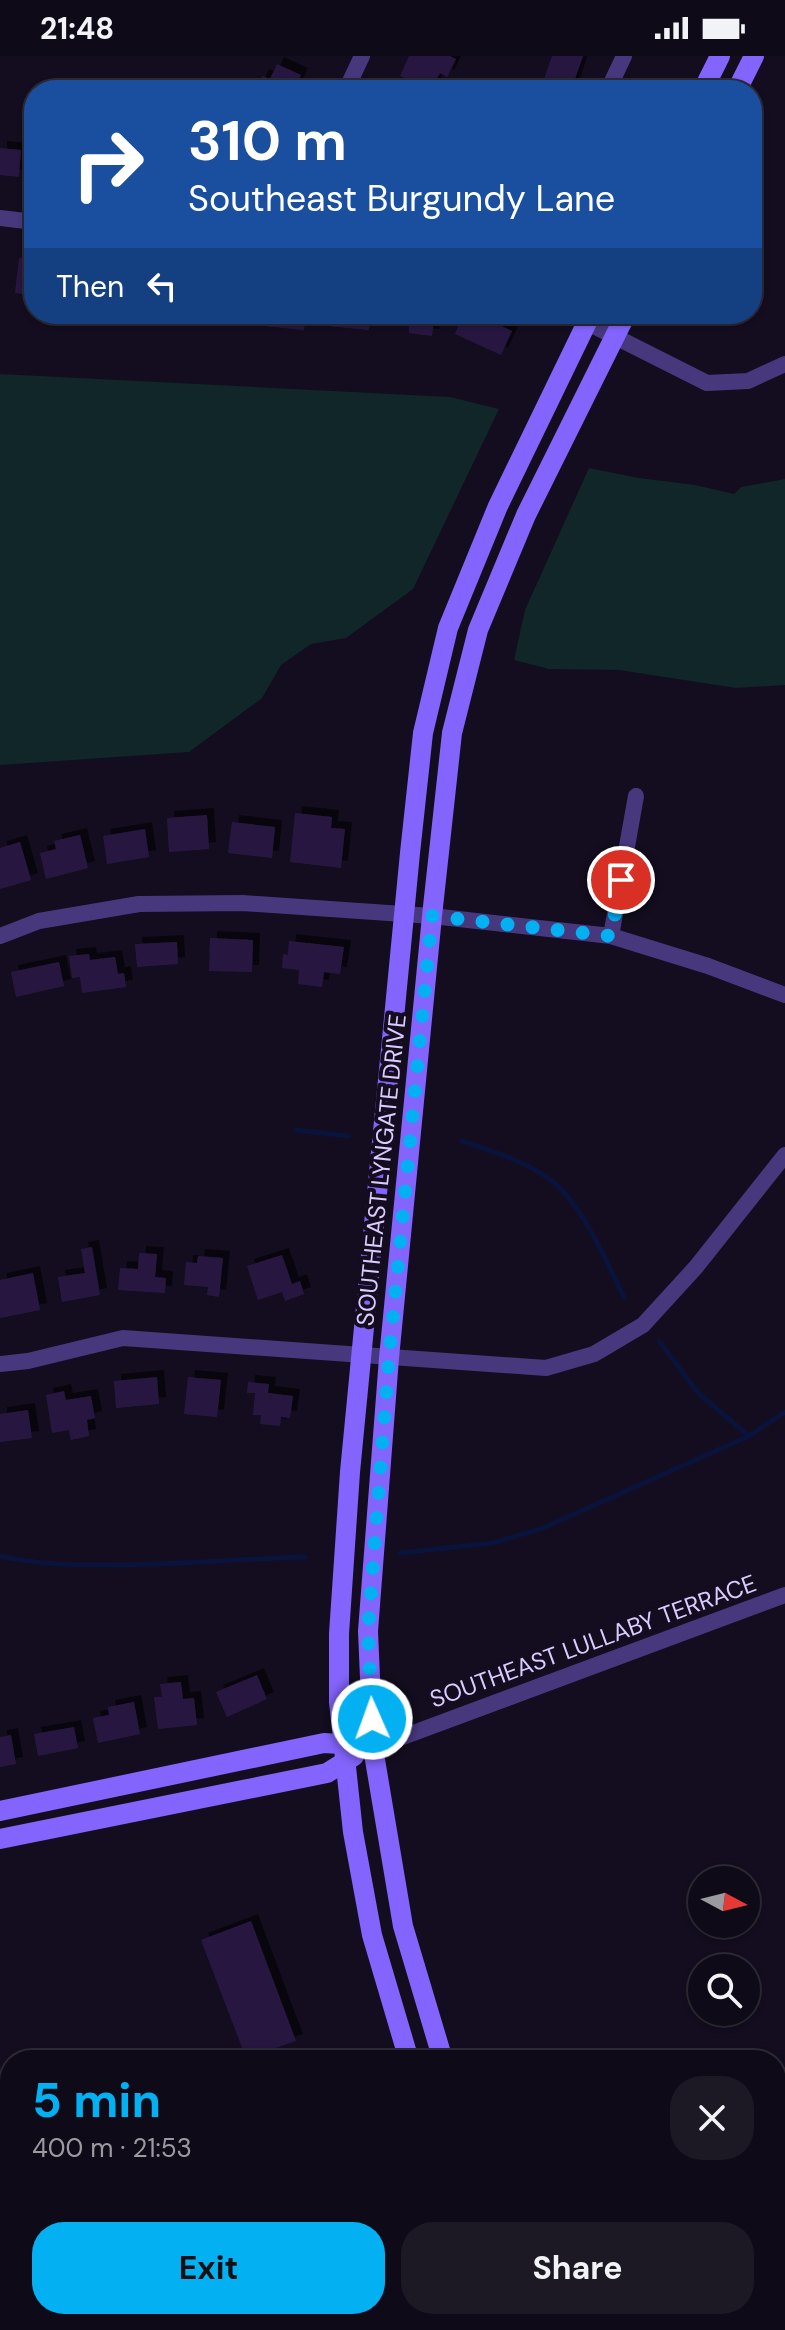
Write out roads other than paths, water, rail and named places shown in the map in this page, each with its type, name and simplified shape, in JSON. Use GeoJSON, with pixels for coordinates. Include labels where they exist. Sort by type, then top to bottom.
{"type":"FeatureCollection","features":[{"type":"Feature","properties":{"kind":"street"},"geometry":{"type":"LineString","coordinates":[[351,80],[362,56]]}},
{"type":"Feature","properties":{"kind":"street"},"geometry":{"type":"LineString","coordinates":[[613,80],[624,56]]}},
{"type":"Feature","properties":{"kind":"street"},"geometry":{"type":"LineString","coordinates":[[708,80],[720,56]]}},
{"type":"Feature","properties":{"kind":"street"},"geometry":{"type":"LineString","coordinates":[[742,80],[754,56]]}},
{"type":"Feature","properties":{"kind":"street"},"geometry":{"type":"LineString","coordinates":[[0,218],[24,221]]}},
{"type":"Feature","properties":{"kind":"street","name":"SOUTHEAST LYNGATE DRIVE"},"geometry":{"type":"LineString","coordinates":[[406,2050],[372,1935],[353,1832],[339,1702],[339,1634],[350,1472],[404,914],[423,733],[448,628],[498,506],[580,324]]}},
{"type":"Feature","properties":{"kind":"street"},"geometry":{"type":"LineString","coordinates":[[594,324],[707,383],[748,381],[785,364]]}},
{"type":"Feature","properties":{"kind":"street","name":"SOUTHEAST LYNGATE DRIVE"},"geometry":{"type":"LineString","coordinates":[[440,2050],[403,1926],[373,1748],[368,1631],[389,1358],[432,916],[452,733],[478,630],[526,515],[621,324]]}},
{"type":"Feature","properties":{"kind":"street"},"geometry":{"type":"LineString","coordinates":[[611,936],[636,796]]}},
{"type":"Feature","properties":{"kind":"street"},"geometry":{"type":"LineString","coordinates":[[0,936],[39,921],[139,904],[243,903],[432,916],[611,936],[708,966],[785,995]]}},
{"type":"Feature","properties":{"kind":"street"},"geometry":{"type":"LineString","coordinates":[[0,1364],[28,1361],[123,1338],[546,1368],[594,1354],[643,1325],[696,1267],[785,1155]]}},
{"type":"Feature","properties":{"kind":"street","name":"SOUTHEAST LULLABY TERRACE"},"geometry":{"type":"LineString","coordinates":[[373,1748],[785,1595]]}},
{"type":"Feature","properties":{"kind":"street"},"geometry":{"type":"LineString","coordinates":[[0,1811],[324,1743],[344,1752],[373,1748]]}},
{"type":"Feature","properties":{"kind":"street"},"geometry":{"type":"LineString","coordinates":[[0,1839],[327,1773],[344,1752]]}},
{"type":"Feature","properties":{"kind":"street"},"geometry":{"type":"LineString","coordinates":[[105,1789],[110,1817]]}},
{"type":"Feature","properties":{"kind":"waterway"},"geometry":{"type":"LineString","coordinates":[[296,1130],[349,1136]]}},
{"type":"Feature","properties":{"kind":"waterway"},"geometry":{"type":"LineString","coordinates":[[462,1141],[529,1167],[553,1181],[589,1228],[624,1297]]}},
{"type":"Feature","properties":{"kind":"waterway"},"geometry":{"type":"LineString","coordinates":[[659,1341],[699,1394],[749,1436]]}},
{"type":"Feature","properties":{"kind":"waterway"},"geometry":{"type":"LineString","coordinates":[[400,1553],[493,1543],[543,1528],[749,1436],[785,1412]]}},
{"type":"Feature","properties":{"kind":"waterway"},"geometry":{"type":"LineString","coordinates":[[0,1556],[71,1565],[305,1557]]}}]}
